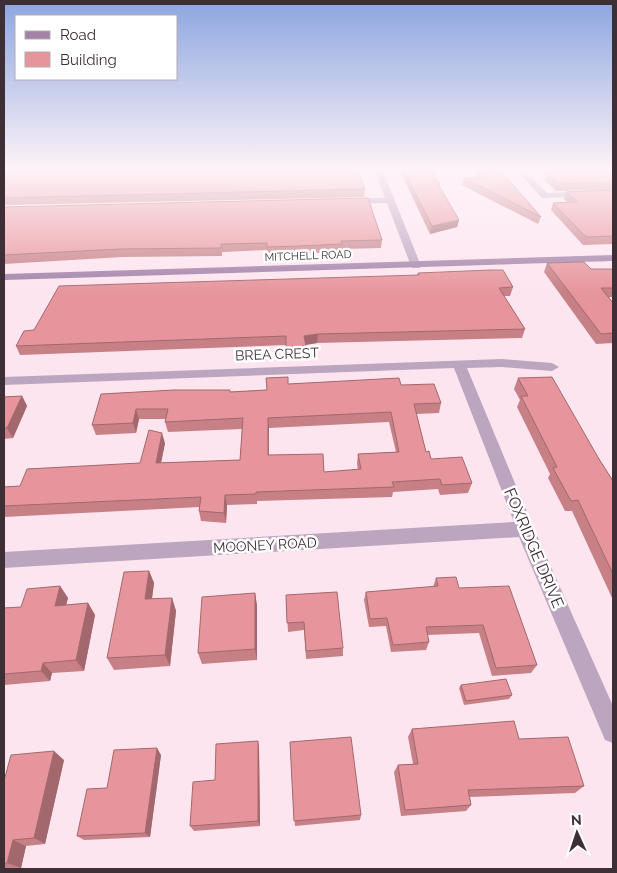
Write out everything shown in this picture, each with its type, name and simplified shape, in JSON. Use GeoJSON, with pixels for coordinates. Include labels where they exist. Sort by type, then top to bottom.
{"type":"FeatureCollection","features":[{"type":"Feature","properties":{"kind":"street"},"geometry":{"type":"LineString","coordinates":[[395,212],[416,266]]}},
{"type":"Feature","properties":{"kind":"street","name":"MITCHELL ROAD"},"geometry":{"type":"LineString","coordinates":[[4,277],[416,266],[613,258]]}},
{"type":"Feature","properties":{"kind":"street","name":"BREA CREST"},"geometry":{"type":"LineString","coordinates":[[4,381],[459,364],[502,363],[552,367]]}},
{"type":"Feature","properties":{"kind":"street","name":"FOXRIDGE DRIVE"},"geometry":{"type":"LineString","coordinates":[[459,364],[525,529],[613,732]]}},
{"type":"Feature","properties":{"kind":"street","name":"MOONEY ROAD"},"geometry":{"type":"LineString","coordinates":[[4,560],[525,529]]}},
{"type":"Feature","properties":{"kind":"building"},"geometry":{"type":"Polygon","coordinates":[[[4,212],[373,212],[382,240],[341,241],[342,244],[300,246],[267,247],[267,243],[221,244],[221,248],[120,249],[4,255],[4,212]]]}},
{"type":"Feature","properties":{"kind":"building"},"geometry":{"type":"Polygon","coordinates":[[[425,212],[454,212],[459,220],[432,226],[425,212]]]}},
{"type":"Feature","properties":{"kind":"building"},"geometry":{"type":"Polygon","coordinates":[[[561,212],[613,212],[613,236],[586,237],[561,212]]]}},
{"type":"Feature","properties":{"kind":"building"},"geometry":{"type":"Polygon","coordinates":[[[584,262],[591,269],[613,269],[613,288],[601,288],[613,303],[613,333],[601,334],[547,263],[584,262]]]}},
{"type":"Feature","properties":{"kind":"building"},"geometry":{"type":"Polygon","coordinates":[[[503,270],[513,287],[499,288],[525,329],[318,334],[304,336],[306,346],[286,347],[286,336],[16,346],[24,331],[34,330],[59,286],[419,275],[418,273],[503,270]]]}},
{"type":"Feature","properties":{"kind":"building"},"geometry":{"type":"Polygon","coordinates":[[[288,377],[288,384],[399,378],[401,385],[434,384],[441,403],[414,404],[426,452],[429,451],[431,459],[462,457],[472,483],[442,485],[440,479],[392,482],[394,487],[256,492],[256,494],[225,495],[224,513],[199,511],[201,497],[4,506],[4,487],[20,486],[27,469],[140,463],[149,430],[162,433],[156,463],[240,460],[243,418],[165,422],[168,409],[136,409],[133,423],[92,425],[101,394],[174,390],[230,390],[230,392],[267,390],[266,378],[288,377]],[[391,412],[268,418],[268,455],[323,454],[324,472],[361,469],[358,454],[399,452],[391,412]]]}},
{"type":"Feature","properties":{"kind":"building"},"geometry":{"type":"Polygon","coordinates":[[[552,377],[613,481],[613,574],[578,500],[571,501],[553,468],[557,467],[521,396],[528,396],[518,378],[552,377]]]}},
{"type":"Feature","properties":{"kind":"building"},"geometry":{"type":"Polygon","coordinates":[[[22,396],[7,428],[4,428],[4,397],[22,396]]]}},
{"type":"Feature","properties":{"kind":"building"},"geometry":{"type":"Polygon","coordinates":[[[149,571],[145,599],[172,598],[165,655],[107,658],[124,572],[149,571]]]}},
{"type":"Feature","properties":{"kind":"building"},"geometry":{"type":"Polygon","coordinates":[[[456,577],[459,588],[509,586],[537,665],[496,668],[483,625],[426,627],[429,642],[393,645],[387,618],[370,619],[366,592],[438,586],[436,578],[456,577]]]}},
{"type":"Feature","properties":{"kind":"building"},"geometry":{"type":"Polygon","coordinates":[[[60,586],[55,606],[88,603],[76,660],[43,663],[41,671],[4,674],[4,608],[21,607],[27,589],[60,586]]]}},
{"type":"Feature","properties":{"kind":"building"},"geometry":{"type":"Polygon","coordinates":[[[337,592],[343,648],[306,651],[304,622],[287,623],[286,595],[337,592]]]}},
{"type":"Feature","properties":{"kind":"building"},"geometry":{"type":"Polygon","coordinates":[[[255,593],[255,649],[198,653],[202,597],[255,593]]]}},
{"type":"Feature","properties":{"kind":"building"},"geometry":{"type":"Polygon","coordinates":[[[506,679],[512,695],[466,701],[461,685],[506,679]]]}},
{"type":"Feature","properties":{"kind":"building"},"geometry":{"type":"Polygon","coordinates":[[[514,721],[519,739],[568,737],[584,786],[468,790],[471,805],[405,810],[398,765],[418,764],[412,729],[514,721]]]}},
{"type":"Feature","properties":{"kind":"building"},"geometry":{"type":"Polygon","coordinates":[[[351,737],[361,815],[294,821],[290,742],[351,737]]]}},
{"type":"Feature","properties":{"kind":"building"},"geometry":{"type":"Polygon","coordinates":[[[258,741],[258,821],[190,826],[193,782],[215,780],[216,744],[258,741]]]}},
{"type":"Feature","properties":{"kind":"building"},"geometry":{"type":"Polygon","coordinates":[[[157,748],[145,833],[77,836],[87,789],[107,788],[114,750],[157,748]]]}},
{"type":"Feature","properties":{"kind":"building"},"geometry":{"type":"Polygon","coordinates":[[[54,751],[34,838],[13,840],[7,863],[4,863],[4,781],[11,755],[54,751]]]}}]}
